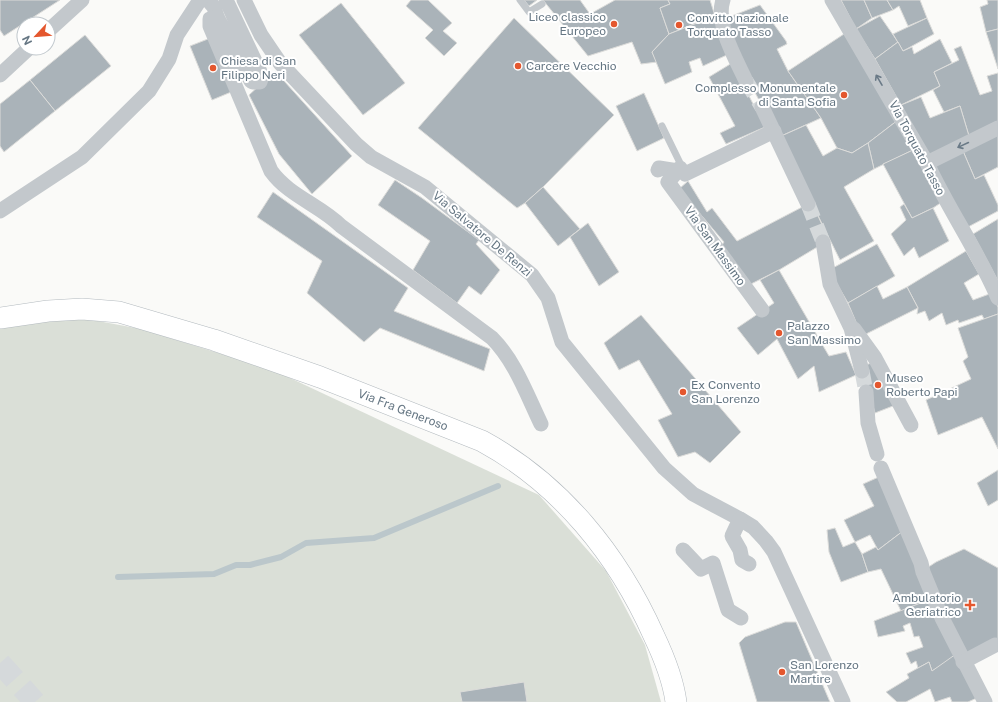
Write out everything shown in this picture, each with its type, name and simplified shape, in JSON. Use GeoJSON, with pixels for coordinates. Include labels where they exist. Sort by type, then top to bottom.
{"type":"FeatureCollection","features":[{"type":"Feature","properties":{"kind":"main road","name":"Via Fra Generoso"},"geometry":{"type":"LineString","coordinates":[[0,318],[48,311],[68,310],[119,312],[214,340],[320,377],[482,441],[496,448],[546,484],[588,527],[620,572],[643,611],[667,664],[676,702]]}},
{"type":"Feature","properties":{"kind":"street"},"geometry":{"type":"LineString","coordinates":[[56,24],[82,0]]}},
{"type":"Feature","properties":{"kind":"street"},"geometry":{"type":"LineString","coordinates":[[0,211],[82,157],[149,91],[168,60],[177,35],[200,0]]}},
{"type":"Feature","properties":{"kind":"street"},"geometry":{"type":"LineString","coordinates":[[208,0],[214,7],[217,17],[251,80],[253,82],[260,82],[262,76],[226,0]]}},
{"type":"Feature","properties":{"kind":"street","name":"Via Salvatore De Renzi"},"geometry":{"type":"LineString","coordinates":[[244,0],[261,35],[280,63],[356,144],[371,157],[425,187],[532,275],[548,298],[562,342],[664,468],[694,494],[753,527],[766,541],[774,552],[843,702]]}},
{"type":"Feature","properties":{"kind":"street","name":"Via Torquato Tasso"},"geometry":{"type":"LineString","coordinates":[[832,0],[927,163],[938,188],[979,260],[998,298]]}},
{"type":"Feature","properties":{"kind":"street"},"geometry":{"type":"LineString","coordinates":[[721,4],[726,37],[746,80]]}},
{"type":"Feature","properties":{"kind":"street"},"geometry":{"type":"LineString","coordinates":[[217,17],[210,19],[210,26],[272,171],[286,188],[332,218],[501,347],[517,374],[542,424]]}},
{"type":"Feature","properties":{"kind":"street"},"geometry":{"type":"LineString","coordinates":[[0,75],[21,56]]}},
{"type":"Feature","properties":{"kind":"street"},"geometry":{"type":"LineString","coordinates":[[762,107],[808,204]]}},
{"type":"Feature","properties":{"kind":"street"},"geometry":{"type":"LineString","coordinates":[[927,163],[998,128]]}},
{"type":"Feature","properties":{"kind":"street"},"geometry":{"type":"LineString","coordinates":[[658,170],[659,168],[677,176],[774,131]]}},
{"type":"Feature","properties":{"kind":"street","name":"Via San Massimo"},"geometry":{"type":"LineString","coordinates":[[677,176],[762,310]]}},
{"type":"Feature","properties":{"kind":"street"},"geometry":{"type":"LineString","coordinates":[[282,196],[332,230],[335,230],[340,225]]}},
{"type":"Feature","properties":{"kind":"street"},"geometry":{"type":"LineString","coordinates":[[823,242],[830,284],[851,328],[862,371]]}},
{"type":"Feature","properties":{"kind":"street"},"geometry":{"type":"LineString","coordinates":[[851,328],[857,331],[875,358],[911,425]]}},
{"type":"Feature","properties":{"kind":"street"},"geometry":{"type":"LineString","coordinates":[[866,392],[868,423],[877,454]]}},
{"type":"Feature","properties":{"kind":"street"},"geometry":{"type":"LineString","coordinates":[[882,468],[921,563],[923,572],[963,662],[985,702]]}},
{"type":"Feature","properties":{"kind":"street"},"geometry":{"type":"LineString","coordinates":[[740,519],[732,536],[740,550],[742,560],[750,564]]}},
{"type":"Feature","properties":{"kind":"street"},"geometry":{"type":"LineString","coordinates":[[683,550],[701,569],[713,563],[728,610],[741,618]]}},
{"type":"Feature","properties":{"kind":"street"},"geometry":{"type":"LineString","coordinates":[[963,662],[995,645]]}},
{"type":"Feature","properties":{"kind":"lane"},"geometry":{"type":"LineString","coordinates":[[520,0],[530,12],[542,4]]}},
{"type":"Feature","properties":{"kind":"lane"},"geometry":{"type":"LineString","coordinates":[[662,126],[677,176]]}},
{"type":"Feature","properties":{"kind":"shaded area"},"geometry":{"type":"Polygon","coordinates":[[[71,316],[141,329],[273,370],[539,495],[606,571],[645,645],[661,702],[0,702],[0,329],[71,316]]]}},
{"type":"Feature","properties":{"kind":"building"},"geometry":{"type":"Polygon","coordinates":[[[0,0],[60,0],[35,16],[16,16],[16,28],[4,36],[0,30],[0,0]]]}},
{"type":"Feature","properties":{"kind":"building"},"geometry":{"type":"Polygon","coordinates":[[[411,0],[428,0],[452,23],[443,31],[457,43],[444,56],[425,38],[433,30],[406,6],[411,0]]]}},
{"type":"Feature","properties":{"kind":"building","name":"Liceo classico Europeo"},"geometry":{"type":"Polygon","coordinates":[[[524,0],[537,0],[529,6],[524,0]]]}},
{"type":"Feature","properties":{"kind":"building","name":"Liceo classico Europeo"},"geometry":{"type":"Polygon","coordinates":[[[543,0],[580,0],[590,14],[615,0],[668,0],[670,4],[660,8],[669,34],[652,52],[657,62],[641,64],[632,42],[588,56],[543,0]]]}},
{"type":"Feature","properties":{"kind":"building","name":"Convitto nazionale Torquato Tasso"},"geometry":{"type":"Polygon","coordinates":[[[668,0],[710,0],[715,16],[669,34],[660,8],[670,4],[668,0]]]}},
{"type":"Feature","properties":{"kind":"building"},"geometry":{"type":"Polygon","coordinates":[[[841,0],[864,0],[872,18],[856,29],[841,0]]]}},
{"type":"Feature","properties":{"kind":"building"},"geometry":{"type":"Polygon","coordinates":[[[864,0],[887,0],[893,10],[872,18],[864,0]]]}},
{"type":"Feature","properties":{"kind":"building"},"geometry":{"type":"Polygon","coordinates":[[[887,0],[920,0],[927,18],[908,26],[899,6],[893,10],[887,0]]]}},
{"type":"Feature","properties":{"kind":"building"},"geometry":{"type":"Polygon","coordinates":[[[987,0],[998,0],[998,29],[986,32],[980,7],[988,4],[987,0]]]}},
{"type":"Feature","properties":{"kind":"building"},"geometry":{"type":"Polygon","coordinates":[[[341,3],[405,83],[363,115],[299,35],[341,3]]]}},
{"type":"Feature","properties":{"kind":"building"},"geometry":{"type":"Polygon","coordinates":[[[760,5],[786,41],[787,44],[777,49],[788,71],[821,118],[779,137],[746,76],[724,19],[760,5]]]}},
{"type":"Feature","properties":{"kind":"building"},"geometry":{"type":"Polygon","coordinates":[[[715,16],[729,54],[703,66],[700,58],[689,62],[692,72],[665,84],[652,52],[669,34],[715,16]]]}},
{"type":"Feature","properties":{"kind":"building"},"geometry":{"type":"Polygon","coordinates":[[[880,16],[898,42],[875,59],[856,29],[880,16]]]}},
{"type":"Feature","properties":{"kind":"building","name":"Carcere Vecchio"},"geometry":{"type":"Polygon","coordinates":[[[514,18],[614,115],[543,187],[517,208],[418,128],[514,18]]]}},
{"type":"Feature","properties":{"kind":"building"},"geometry":{"type":"Polygon","coordinates":[[[927,18],[934,34],[903,51],[893,34],[927,18]]]}},
{"type":"Feature","properties":{"kind":"building"},"geometry":{"type":"Polygon","coordinates":[[[998,29],[998,69],[986,32],[998,29]]]}},
{"type":"Feature","properties":{"kind":"building","name":"Complesso Monumentale di Santa Sofia"},"geometry":{"type":"Polygon","coordinates":[[[847,32],[898,120],[868,143],[852,153],[837,148],[821,118],[788,71],[847,32]]]}},
{"type":"Feature","properties":{"kind":"building"},"geometry":{"type":"Polygon","coordinates":[[[85,35],[111,66],[55,111],[30,80],[85,35]]]}},
{"type":"Feature","properties":{"kind":"building","name":"Chiesa di San Filippo Neri"},"geometry":{"type":"Polygon","coordinates":[[[213,37],[236,90],[212,100],[190,46],[213,37]]]}},
{"type":"Feature","properties":{"kind":"building"},"geometry":{"type":"Polygon","coordinates":[[[940,39],[952,63],[934,72],[940,86],[901,105],[875,59],[898,42],[903,51],[912,47],[914,54],[940,39]]]}},
{"type":"Feature","properties":{"kind":"building"},"geometry":{"type":"Polygon","coordinates":[[[961,46],[980,95],[992,91],[987,76],[998,73],[998,122],[969,136],[960,106],[944,112],[933,90],[940,86],[934,72],[959,60],[954,49],[961,46]]]}},
{"type":"Feature","properties":{"kind":"building"},"geometry":{"type":"Polygon","coordinates":[[[732,63],[765,127],[726,144],[720,133],[735,126],[709,77],[732,63]]]}},
{"type":"Feature","properties":{"kind":"building"},"geometry":{"type":"Polygon","coordinates":[[[275,71],[352,156],[312,194],[279,154],[249,95],[275,71]]]}},
{"type":"Feature","properties":{"kind":"building"},"geometry":{"type":"Polygon","coordinates":[[[30,80],[55,111],[4,152],[0,146],[0,104],[30,80]]]}},
{"type":"Feature","properties":{"kind":"building"},"geometry":{"type":"Polygon","coordinates":[[[644,93],[664,138],[637,151],[616,106],[644,93]]]}},
{"type":"Feature","properties":{"kind":"building"},"geometry":{"type":"Polygon","coordinates":[[[921,97],[930,118],[960,106],[969,136],[927,156],[901,105],[921,97]]]}},
{"type":"Feature","properties":{"kind":"building"},"geometry":{"type":"Polygon","coordinates":[[[898,120],[913,150],[874,169],[868,143],[898,120]]]}},
{"type":"Feature","properties":{"kind":"building"},"geometry":{"type":"Polygon","coordinates":[[[806,125],[823,156],[837,148],[852,153],[868,143],[874,169],[844,187],[874,241],[840,260],[779,137],[806,125]]]}},
{"type":"Feature","properties":{"kind":"building"},"geometry":{"type":"Polygon","coordinates":[[[998,134],[998,167],[975,179],[963,151],[998,134]]]}},
{"type":"Feature","properties":{"kind":"building"},"geometry":{"type":"Polygon","coordinates":[[[913,150],[942,202],[912,218],[883,164],[913,150]]]}},
{"type":"Feature","properties":{"kind":"building"},"geometry":{"type":"Polygon","coordinates":[[[963,151],[975,179],[984,175],[998,205],[998,211],[968,227],[934,165],[963,151]]]}},
{"type":"Feature","properties":{"kind":"building"},"geometry":{"type":"Polygon","coordinates":[[[395,180],[479,240],[476,244],[500,270],[481,295],[469,286],[457,303],[413,270],[430,241],[378,205],[395,180]]]}},
{"type":"Feature","properties":{"kind":"building"},"geometry":{"type":"Polygon","coordinates":[[[688,181],[707,212],[712,208],[737,241],[808,204],[813,205],[829,240],[779,270],[749,285],[722,245],[724,242],[679,189],[688,181]]]}},
{"type":"Feature","properties":{"kind":"building"},"geometry":{"type":"Polygon","coordinates":[[[543,187],[580,229],[558,246],[525,203],[543,187]]]}},
{"type":"Feature","properties":{"kind":"building"},"geometry":{"type":"Polygon","coordinates":[[[273,192],[408,288],[394,311],[490,349],[484,371],[380,328],[364,342],[307,293],[322,261],[257,217],[273,192]]]}},
{"type":"Feature","properties":{"kind":"building"},"geometry":{"type":"Polygon","coordinates":[[[904,204],[912,218],[933,208],[949,241],[919,258],[914,247],[904,256],[891,234],[906,220],[900,207],[904,204]]]}},
{"type":"Feature","properties":{"kind":"building"},"geometry":{"type":"Polygon","coordinates":[[[998,219],[998,281],[973,234],[998,219]]]}},
{"type":"Feature","properties":{"kind":"building"},"geometry":{"type":"Polygon","coordinates":[[[588,223],[619,272],[599,286],[570,237],[588,223]]]}},
{"type":"Feature","properties":{"kind":"building"},"geometry":{"type":"Polygon","coordinates":[[[877,244],[895,276],[848,303],[829,270],[877,244]]]}},
{"type":"Feature","properties":{"kind":"building"},"geometry":{"type":"Polygon","coordinates":[[[966,251],[979,274],[964,283],[973,300],[992,293],[998,307],[998,314],[984,319],[982,315],[959,323],[958,320],[946,325],[942,313],[929,321],[925,311],[917,314],[918,308],[907,287],[966,251]]]}},
{"type":"Feature","properties":{"kind":"building","name":"Palazzo San Massimo"},"geometry":{"type":"Polygon","coordinates":[[[779,270],[829,356],[846,352],[856,375],[819,392],[814,366],[798,379],[777,339],[758,355],[737,328],[774,303],[760,280],[779,270]]]}},
{"type":"Feature","properties":{"kind":"building"},"geometry":{"type":"Polygon","coordinates":[[[877,286],[883,299],[907,287],[918,308],[862,336],[848,303],[877,286]]]}},
{"type":"Feature","properties":{"kind":"building"},"geometry":{"type":"Polygon","coordinates":[[[998,314],[998,449],[982,417],[938,435],[926,400],[971,379],[963,361],[968,357],[958,328],[998,314]]]}},
{"type":"Feature","properties":{"kind":"building","name":"Ex Convento San Lorenzo"},"geometry":{"type":"Polygon","coordinates":[[[641,315],[741,432],[710,463],[695,452],[678,457],[658,420],[672,414],[639,360],[619,370],[604,343],[641,315]]]}},
{"type":"Feature","properties":{"kind":"building","name":"Museo Roberto Papi"},"geometry":{"type":"Polygon","coordinates":[[[875,362],[898,404],[875,413],[862,366],[875,362]]]}},
{"type":"Feature","properties":{"kind":"building"},"geometry":{"type":"Polygon","coordinates":[[[998,470],[998,500],[988,506],[977,483],[998,470]]]}},
{"type":"Feature","properties":{"kind":"building"},"geometry":{"type":"Polygon","coordinates":[[[881,476],[903,531],[878,550],[870,535],[855,542],[844,520],[874,506],[863,484],[881,476]]]}},
{"type":"Feature","properties":{"kind":"building"},"geometry":{"type":"Polygon","coordinates":[[[835,528],[843,547],[855,542],[862,554],[868,572],[841,582],[829,552],[827,530],[835,528]]]}},
{"type":"Feature","properties":{"kind":"building"},"geometry":{"type":"Polygon","coordinates":[[[903,531],[931,599],[901,611],[881,569],[868,572],[862,554],[876,547],[878,550],[903,531]]]}},
{"type":"Feature","properties":{"kind":"building","name":"Ambulatorio Geriatrico"},"geometry":{"type":"Polygon","coordinates":[[[964,549],[998,568],[998,641],[965,655],[924,570],[936,562],[964,549]]]}},
{"type":"Feature","properties":{"kind":"building"},"geometry":{"type":"Polygon","coordinates":[[[931,599],[957,655],[932,671],[929,662],[918,668],[916,661],[911,664],[906,653],[923,647],[919,636],[914,637],[910,623],[903,626],[905,631],[878,637],[874,621],[931,599]]]}},
{"type":"Feature","properties":{"kind":"building","name":"San Lorenzo Martire"},"geometry":{"type":"Polygon","coordinates":[[[785,622],[796,622],[830,702],[757,702],[739,643],[745,637],[785,622]]]}},
{"type":"Feature","properties":{"kind":"building"},"geometry":{"type":"Polygon","coordinates":[[[956,654],[979,697],[968,702],[952,702],[950,697],[935,702],[930,689],[906,702],[897,702],[886,692],[909,678],[907,674],[929,662],[932,671],[956,654]]]}},
{"type":"Feature","properties":{"kind":"building"},"geometry":{"type":"Polygon","coordinates":[[[524,682],[527,702],[462,702],[460,692],[524,682]]]}},
{"type":"Feature","properties":{"kind":"waterway"},"geometry":{"type":"LineString","coordinates":[[118,577],[214,574],[236,565],[250,565],[281,557],[306,543],[374,538],[498,486]]}},
{"type":"Feature","properties":{"kind":"tunnel"},"geometry":{"type":"LineString","coordinates":[[746,81],[762,107]]}},
{"type":"Feature","properties":{"kind":"tunnel"},"geometry":{"type":"LineString","coordinates":[[808,204],[823,242]]}},
{"type":"Feature","properties":{"kind":"tunnel"},"geometry":{"type":"LineString","coordinates":[[862,371],[866,392]]}},
{"type":"Feature","properties":{"kind":"tunnel"},"geometry":{"type":"LineString","coordinates":[[0,663],[35,702]]}},
{"type":"Feature","properties":{"kind":"place","name":"Liceo classico Europeo"},"geometry":{"type":"Point","coordinates":[614,24]}},
{"type":"Feature","properties":{"kind":"place","name":"Convitto nazionale Torquato Tasso"},"geometry":{"type":"Point","coordinates":[679,25]}},
{"type":"Feature","properties":{"kind":"place","name":"Carcere Vecchio"},"geometry":{"type":"Point","coordinates":[518,66]}},
{"type":"Feature","properties":{"kind":"place","name":"Chiesa di San Filippo Neri"},"geometry":{"type":"Point","coordinates":[213,68]}},
{"type":"Feature","properties":{"kind":"place","name":"Complesso Monumentale di Santa Sofia"},"geometry":{"type":"Point","coordinates":[844,95]}},
{"type":"Feature","properties":{"kind":"place","name":"Palazzo San Massimo"},"geometry":{"type":"Point","coordinates":[779,333]}},
{"type":"Feature","properties":{"kind":"place","name":"Museo Roberto Papi"},"geometry":{"type":"Point","coordinates":[878,385]}},
{"type":"Feature","properties":{"kind":"place","name":"Ex Convento San Lorenzo"},"geometry":{"type":"Point","coordinates":[683,392]}},
{"type":"Feature","properties":{"kind":"place","name":"Ambulatorio Geriatrico"},"geometry":{"type":"Point","coordinates":[970,605]}},
{"type":"Feature","properties":{"kind":"place","name":"San Lorenzo Martire"},"geometry":{"type":"Point","coordinates":[782,672]}}]}
